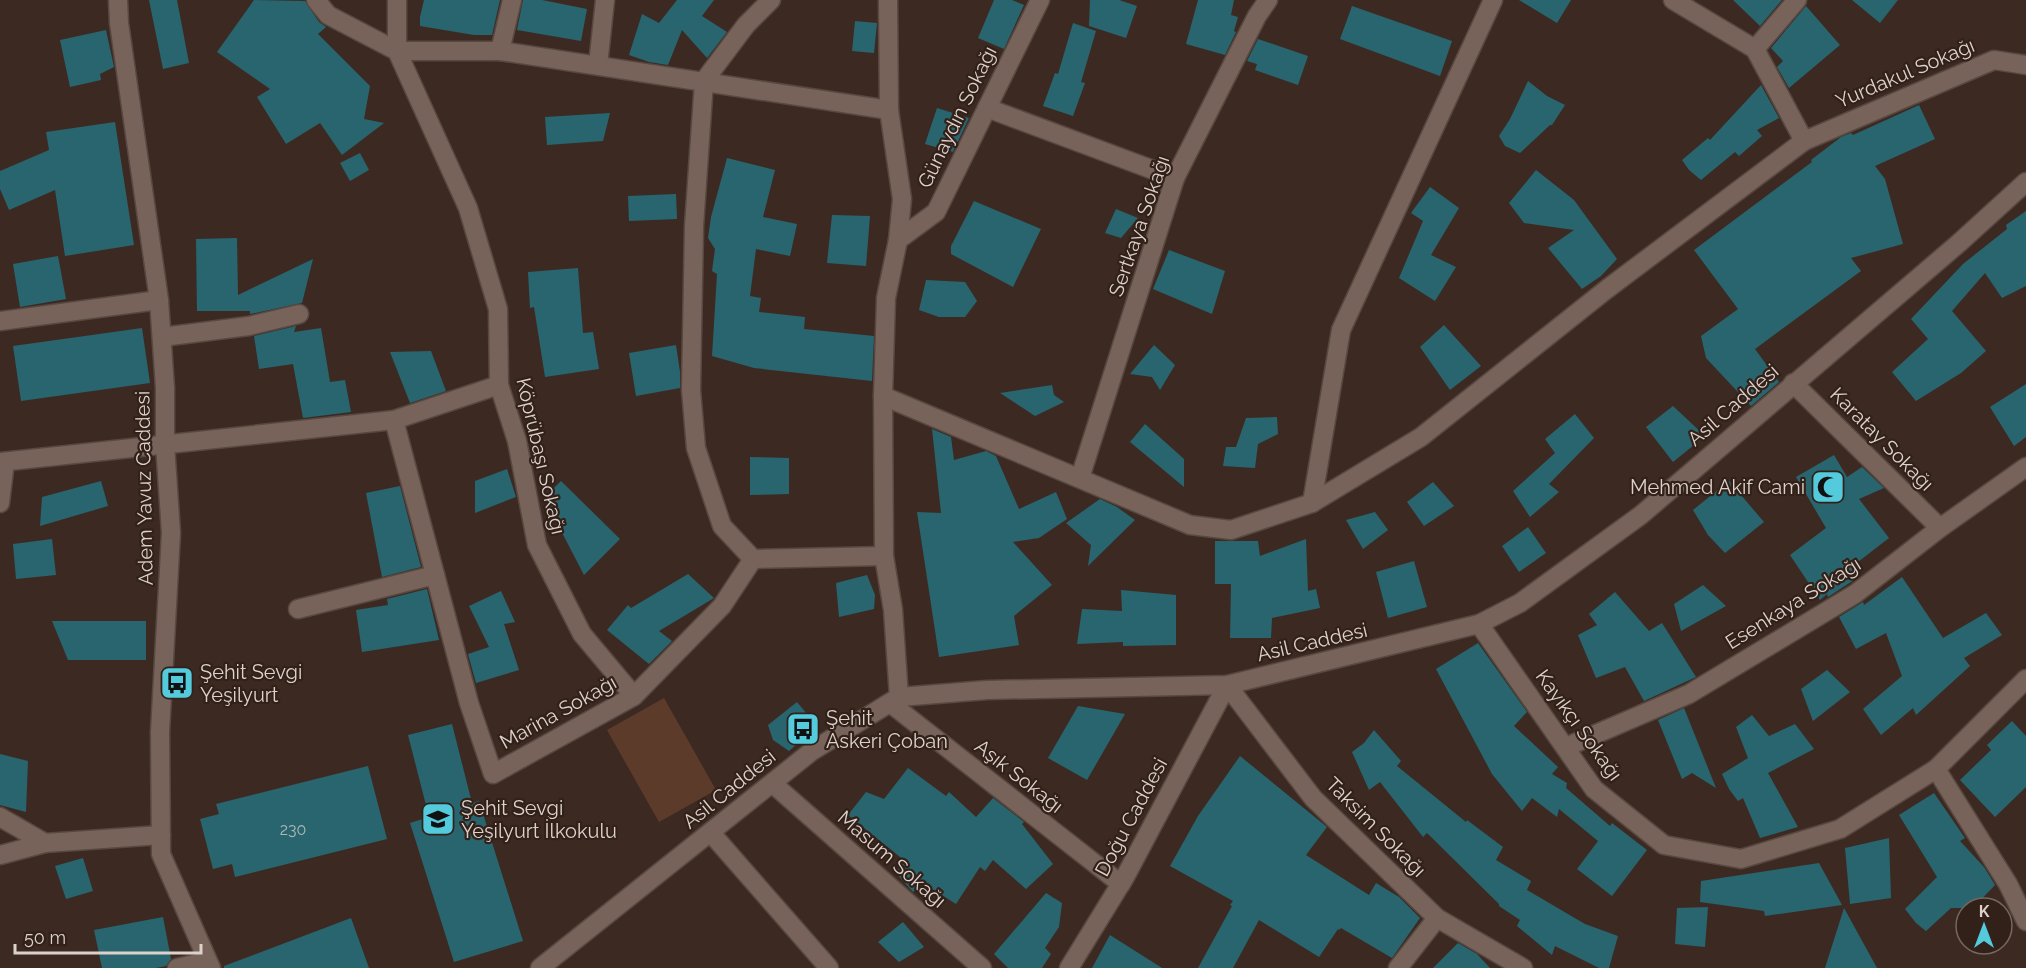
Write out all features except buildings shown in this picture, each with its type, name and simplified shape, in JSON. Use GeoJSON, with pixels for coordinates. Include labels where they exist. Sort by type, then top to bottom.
{"type":"FeatureCollection","features":[{"type":"Feature","properties":{"kind":"street","name":"Adem Yavuz Caddesi"},"geometry":{"type":"LineString","coordinates":[[118,0],[119,23],[159,300],[165,388],[165,444],[171,533],[160,732],[161,854],[209,964]]}},
{"type":"Feature","properties":{"kind":"street"},"geometry":{"type":"LineString","coordinates":[[315,0],[328,15],[397,51],[500,51],[889,110]]}},
{"type":"Feature","properties":{"kind":"street","name":"Köprübaşı Sokağı"},"geometry":{"type":"LineString","coordinates":[[397,0],[397,51],[468,208],[498,309],[499,385],[517,441],[537,545],[582,634],[634,696]]}},
{"type":"Feature","properties":{"kind":"street"},"geometry":{"type":"LineString","coordinates":[[500,51],[512,0]]}},
{"type":"Feature","properties":{"kind":"street"},"geometry":{"type":"LineString","coordinates":[[598,65],[605,0]]}},
{"type":"Feature","properties":{"kind":"street"},"geometry":{"type":"LineString","coordinates":[[771,0],[746,25],[704,81],[694,226],[691,390],[696,448],[722,526],[753,558],[884,556]]}},
{"type":"Feature","properties":{"kind":"street"},"geometry":{"type":"LineString","coordinates":[[888,0],[889,110],[902,199],[886,298],[883,396],[884,556],[893,610],[895,700]]}},
{"type":"Feature","properties":{"kind":"street","name":"Günaydın Sokağı"},"geometry":{"type":"LineString","coordinates":[[897,240],[936,212],[1040,0]]}},
{"type":"Feature","properties":{"kind":"street","name":"Sertkaya Sokağı"},"geometry":{"type":"LineString","coordinates":[[1080,478],[1175,178],[1257,16],[1268,0]]}},
{"type":"Feature","properties":{"kind":"street"},"geometry":{"type":"LineString","coordinates":[[1312,503],[1341,330],[1493,0]]}},
{"type":"Feature","properties":{"kind":"street"},"geometry":{"type":"LineString","coordinates":[[1673,0],[1755,49],[1804,141]]}},
{"type":"Feature","properties":{"kind":"street"},"geometry":{"type":"LineString","coordinates":[[1755,49],[1797,0]]}},
{"type":"Feature","properties":{"kind":"street","name":"Yurdakul Sokağı"},"geometry":{"type":"LineString","coordinates":[[883,396],[1190,525],[1231,530],[1312,503],[1421,437],[1607,289],[1804,141],[1994,60],[2026,65]]}},
{"type":"Feature","properties":{"kind":"street"},"geometry":{"type":"LineString","coordinates":[[987,108],[1175,178]]}},
{"type":"Feature","properties":{"kind":"street","name":"Asil Caddesi"},"geometry":{"type":"LineString","coordinates":[[540,968],[812,751],[895,700],[987,690],[1227,685],[1479,624],[1520,603],[1641,515],[1959,243],[2026,182]]}},
{"type":"Feature","properties":{"kind":"street"},"geometry":{"type":"LineString","coordinates":[[1,319],[159,300]]}},
{"type":"Feature","properties":{"kind":"street"},"geometry":{"type":"LineString","coordinates":[[162,337],[249,326],[299,314]]}},
{"type":"Feature","properties":{"kind":"street","name":"Karatay Sokağı"},"geometry":{"type":"LineString","coordinates":[[1793,383],[1940,528]]}},
{"type":"Feature","properties":{"kind":"street"},"geometry":{"type":"LineString","coordinates":[[0,503],[2,462],[394,420],[499,385]]}},
{"type":"Feature","properties":{"kind":"street","name":"Marina Sokağı"},"geometry":{"type":"LineString","coordinates":[[394,420],[469,703],[493,774],[634,696],[722,606],[753,558]]}},
{"type":"Feature","properties":{"kind":"street","name":"Esenkaya Sokağı"},"geometry":{"type":"LineString","coordinates":[[1566,747],[1689,694],[1855,594],[1940,528],[2026,467]]}},
{"type":"Feature","properties":{"kind":"street"},"geometry":{"type":"LineString","coordinates":[[298,609],[435,576]]}},
{"type":"Feature","properties":{"kind":"street","name":"Kayıkçı Sokağı"},"geometry":{"type":"LineString","coordinates":[[1479,624],[1594,789],[1664,846],[1741,859],[1840,829],[1936,769],[2026,679]]}},
{"type":"Feature","properties":{"kind":"street","name":"Doğu Caddesi"},"geometry":{"type":"LineString","coordinates":[[1069,968],[1121,884],[1227,685]]}},
{"type":"Feature","properties":{"kind":"street","name":"Taksim Sokağı"},"geometry":{"type":"LineString","coordinates":[[1227,685],[1313,798],[1437,918],[1523,968]]}},
{"type":"Feature","properties":{"kind":"street","name":"Aşık Sokağı"},"geometry":{"type":"LineString","coordinates":[[895,700],[1121,884]]}},
{"type":"Feature","properties":{"kind":"street"},"geometry":{"type":"LineString","coordinates":[[1936,769],[2008,884],[2026,921]]}},
{"type":"Feature","properties":{"kind":"street","name":"Masum Sokağı"},"geometry":{"type":"LineString","coordinates":[[772,783],[981,968]]}},
{"type":"Feature","properties":{"kind":"street"},"geometry":{"type":"LineString","coordinates":[[0,817],[45,843]]}},
{"type":"Feature","properties":{"kind":"street"},"geometry":{"type":"LineString","coordinates":[[711,833],[829,968]]}},
{"type":"Feature","properties":{"kind":"street"},"geometry":{"type":"LineString","coordinates":[[0,855],[45,843],[161,835]]}},
{"type":"Feature","properties":{"kind":"street"},"geometry":{"type":"LineString","coordinates":[[1398,968],[1437,918]]}},
{"type":"Feature","properties":{"kind":"street"},"geometry":{"type":"LineString","coordinates":[[177,968],[209,964]]}},
{"type":"Feature","properties":{"kind":"shaded area"},"geometry":{"type":"Polygon","coordinates":[[[664,698],[716,790],[659,822],[607,730],[664,698]]]}},
{"type":"Feature","properties":{"kind":"place","name":"Mehmed Akif Cami"},"geometry":{"type":"Point","coordinates":[1828,487]}},
{"type":"Feature","properties":{"kind":"place","name":"Şehit Sevgi Yeşilyurt"},"geometry":{"type":"Point","coordinates":[177,683]}},
{"type":"Feature","properties":{"kind":"place","name":"Şehit Askeri Çoban"},"geometry":{"type":"Point","coordinates":[803,729]}},
{"type":"Feature","properties":{"kind":"place","name":"Şehit Sevgi Yeşilyurt İlkokulu"},"geometry":{"type":"Point","coordinates":[438,819]}}]}
